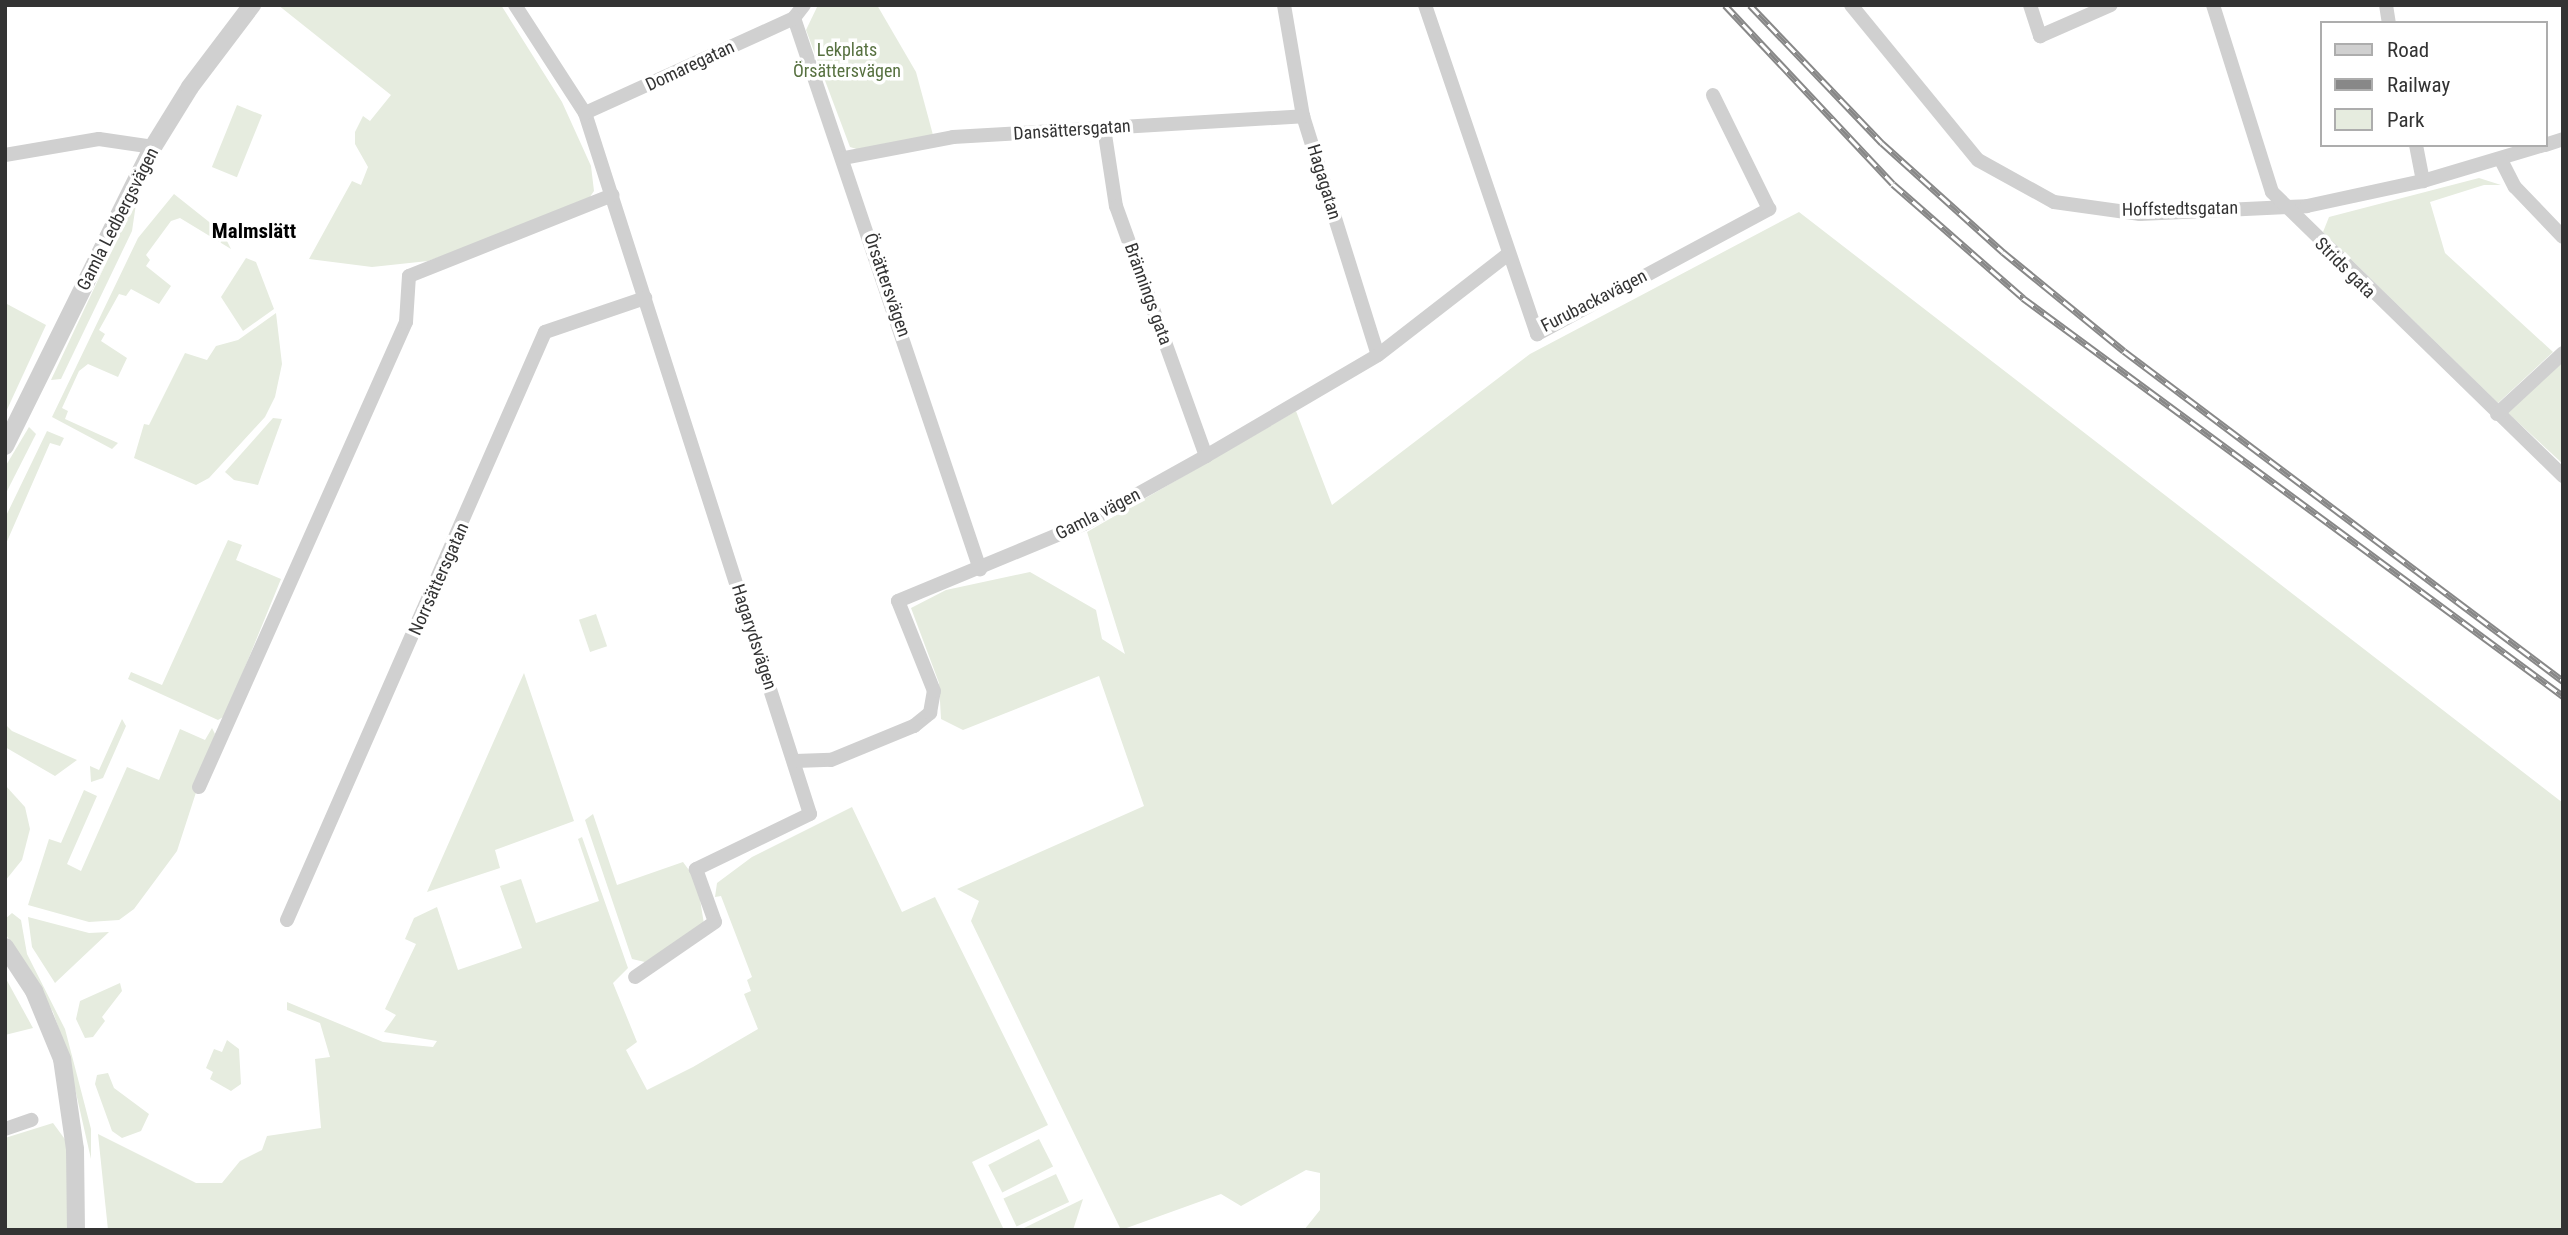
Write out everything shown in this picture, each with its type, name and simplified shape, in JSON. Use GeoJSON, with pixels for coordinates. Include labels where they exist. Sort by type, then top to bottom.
{"type":"FeatureCollection","features":[{"type":"Feature","properties":{"kind":"street","name":"Gamla Ledbergsvägen"},"geometry":{"type":"LineString","coordinates":[[5,446],[153,148],[190,87],[252,5]]}},
{"type":"Feature","properties":{"kind":"street","name":"Hagarydsvägen"},"geometry":{"type":"LineString","coordinates":[[515,5],[585,113],[810,814],[696,869],[715,922],[635,977]]}},
{"type":"Feature","properties":{"kind":"street"},"geometry":{"type":"LineString","coordinates":[[794,18],[804,5]]}},
{"type":"Feature","properties":{"kind":"street","name":"Hagagatan"},"geometry":{"type":"LineString","coordinates":[[1284,5],[1303,116],[1378,355]]}},
{"type":"Feature","properties":{"kind":"street","name":"Furubackavägen"},"geometry":{"type":"LineString","coordinates":[[1425,5],[1507,255],[1537,334],[1769,209],[1713,95]]}},
{"type":"Feature","properties":{"kind":"street","name":"Hoffstedtsgatan"},"geometry":{"type":"LineString","coordinates":[[1851,5],[1961,143],[1994,172],[2029,192],[2083,208],[2140,214],[2283,205],[2307,206],[2423,181],[2539,147]]}},
{"type":"Feature","properties":{"kind":"street"},"geometry":{"type":"LineString","coordinates":[[2030,5],[2040,36],[2111,5]]}},
{"type":"Feature","properties":{"kind":"street","name":"Strids gata"},"geometry":{"type":"LineString","coordinates":[[2213,5],[2259,163],[2283,205],[2563,476]]}},
{"type":"Feature","properties":{"kind":"street","name":"Domaregatan"},"geometry":{"type":"LineString","coordinates":[[585,113],[794,18]]}},
{"type":"Feature","properties":{"kind":"street","name":"Örsättersvägen"},"geometry":{"type":"LineString","coordinates":[[794,18],[844,158],[981,569]]}},
{"type":"Feature","properties":{"kind":"street","name":"Dansättersgatan"},"geometry":{"type":"LineString","coordinates":[[844,158],[953,137],[1303,116]]}},
{"type":"Feature","properties":{"kind":"street","name":"Brännings gata"},"geometry":{"type":"LineString","coordinates":[[1104,128],[1116,206],[1206,456]]}},
{"type":"Feature","properties":{"kind":"street"},"geometry":{"type":"LineString","coordinates":[[5,155],[99,139],[153,148]]}},
{"type":"Feature","properties":{"kind":"street"},"geometry":{"type":"LineString","coordinates":[[2416,147],[2423,181]]}},
{"type":"Feature","properties":{"kind":"street"},"geometry":{"type":"LineString","coordinates":[[2501,160],[2515,187],[2563,237]]}},
{"type":"Feature","properties":{"kind":"street"},"geometry":{"type":"LineString","coordinates":[[199,788],[406,322],[409,276],[613,195]]}},
{"type":"Feature","properties":{"kind":"street","name":"Gamla vägen"},"geometry":{"type":"LineString","coordinates":[[795,761],[831,760],[914,726],[930,713],[934,691],[898,601],[981,569],[1084,524],[1206,456],[1378,355],[1507,255]]}},
{"type":"Feature","properties":{"kind":"street","name":"Norrsättersgatan"},"geometry":{"type":"LineString","coordinates":[[287,920],[545,332],[645,298]]}},
{"type":"Feature","properties":{"kind":"street"},"geometry":{"type":"LineString","coordinates":[[2497,414],[2563,353]]}},
{"type":"Feature","properties":{"kind":"street"},"geometry":{"type":"LineString","coordinates":[[5,947],[34,991],[62,1059],[75,1149],[76,1230]]}},
{"type":"Feature","properties":{"kind":"street"},"geometry":{"type":"LineString","coordinates":[[5,1129],[31,1120]]}},
{"type":"Feature","properties":{"kind":"green space"},"geometry":{"type":"Polygon","coordinates":[[[278,5],[501,5],[562,102],[591,166],[594,191],[585,204],[428,261],[372,267],[309,259],[352,181],[361,185],[368,167],[355,144],[355,132],[363,116],[370,121],[391,95],[278,5]]]}},
{"type":"Feature","properties":{"kind":"green space","name":"Lekplats Örsättersvägen"},"geometry":{"type":"Polygon","coordinates":[[[818,5],[877,5],[916,72],[933,135],[860,150],[850,147],[806,30],[818,5]]]}},
{"type":"Feature","properties":{"kind":"green space"},"geometry":{"type":"Polygon","coordinates":[[[237,105],[262,115],[237,177],[212,167],[237,105]]]}},
{"type":"Feature","properties":{"kind":"green space"},"geometry":{"type":"Polygon","coordinates":[[[2479,178],[2501,185],[2484,185],[2430,202],[2445,253],[2553,352],[2498,403],[2323,232],[2329,217],[2479,178]]]}},
{"type":"Feature","properties":{"kind":"green space"},"geometry":{"type":"Polygon","coordinates":[[[174,194],[223,233],[231,249],[180,218],[171,221],[146,255],[150,260],[146,266],[171,286],[159,304],[131,289],[126,296],[119,294],[99,330],[105,334],[101,341],[127,358],[118,377],[88,364],[79,371],[62,408],[68,411],[65,419],[118,443],[112,449],[52,417],[138,238],[174,194]]]}},
{"type":"Feature","properties":{"kind":"green space"},"geometry":{"type":"Polygon","coordinates":[[[137,197],[132,231],[61,379],[51,380],[137,197]]]}},
{"type":"Feature","properties":{"kind":"green space"},"geometry":{"type":"Polygon","coordinates":[[[1799,212],[2563,803],[2563,1230],[1304,1230],[1320,1210],[1320,1173],[1306,1170],[1241,1206],[1221,1194],[1121,1230],[971,921],[979,901],[957,889],[1144,806],[1099,676],[963,730],[941,719],[939,683],[911,608],[946,590],[1030,572],[1096,610],[1102,639],[1125,654],[1087,532],[1296,411],[1332,505],[1530,354],[1799,212]]]}},
{"type":"Feature","properties":{"kind":"green space"},"geometry":{"type":"Polygon","coordinates":[[[246,258],[256,262],[274,309],[243,331],[221,297],[246,258]]]}},
{"type":"Feature","properties":{"kind":"green space"},"geometry":{"type":"Polygon","coordinates":[[[7,304],[46,325],[5,414],[5,307],[7,304]]]}},
{"type":"Feature","properties":{"kind":"green space"},"geometry":{"type":"Polygon","coordinates":[[[276,313],[282,364],[275,397],[265,417],[209,478],[196,485],[134,458],[144,424],[149,425],[185,353],[207,360],[216,346],[238,340],[276,313]]]}},
{"type":"Feature","properties":{"kind":"green space"},"geometry":{"type":"Polygon","coordinates":[[[2563,362],[2563,464],[2507,412],[2563,362]]]}},
{"type":"Feature","properties":{"kind":"green space"},"geometry":{"type":"Polygon","coordinates":[[[273,418],[282,419],[258,485],[234,480],[225,472],[273,418]]]}},
{"type":"Feature","properties":{"kind":"green space"},"geometry":{"type":"Polygon","coordinates":[[[29,427],[36,434],[5,495],[5,467],[29,427]]]}},
{"type":"Feature","properties":{"kind":"green space"},"geometry":{"type":"Polygon","coordinates":[[[47,431],[64,438],[60,446],[50,443],[5,546],[5,518],[47,431]]]}},
{"type":"Feature","properties":{"kind":"green space"},"geometry":{"type":"Polygon","coordinates":[[[228,540],[242,545],[236,560],[281,579],[225,716],[218,720],[128,679],[131,672],[162,685],[228,540]]]}},
{"type":"Feature","properties":{"kind":"green space"},"geometry":{"type":"Polygon","coordinates":[[[596,614],[607,646],[590,652],[579,620],[596,614]]]}},
{"type":"Feature","properties":{"kind":"green space"},"geometry":{"type":"Polygon","coordinates":[[[524,673],[574,821],[495,850],[500,868],[427,892],[524,673]]]}},
{"type":"Feature","properties":{"kind":"green space"},"geometry":{"type":"Polygon","coordinates":[[[122,719],[126,726],[103,778],[91,782],[90,766],[99,770],[122,719]]]}},
{"type":"Feature","properties":{"kind":"green space"},"geometry":{"type":"Polygon","coordinates":[[[5,724],[12,731],[77,760],[55,776],[5,747],[5,724]]]}},
{"type":"Feature","properties":{"kind":"green space"},"geometry":{"type":"Polygon","coordinates":[[[212,728],[215,734],[177,851],[134,909],[119,920],[89,922],[28,905],[49,839],[61,843],[84,790],[97,796],[67,864],[81,871],[127,767],[159,780],[180,729],[205,740],[212,728]]]}},
{"type":"Feature","properties":{"kind":"green space"},"geometry":{"type":"Polygon","coordinates":[[[5,785],[25,807],[30,829],[22,860],[5,881],[5,785]]]}},
{"type":"Feature","properties":{"kind":"green space"},"geometry":{"type":"Polygon","coordinates":[[[852,807],[902,912],[935,897],[1048,1125],[972,1162],[1004,1230],[108,1230],[98,1134],[196,1183],[222,1183],[240,1161],[262,1150],[267,1136],[321,1128],[315,1059],[330,1057],[320,1023],[287,1010],[287,1002],[383,1042],[433,1047],[437,1041],[384,1032],[396,1015],[385,1009],[416,944],[405,939],[414,918],[437,907],[458,970],[522,948],[500,886],[521,879],[536,923],[599,901],[578,839],[582,837],[628,968],[613,983],[637,1042],[626,1050],[647,1090],[693,1067],[758,1029],[744,994],[751,991],[747,980],[752,977],[721,896],[715,897],[717,883],[752,857],[852,807]]]}},
{"type":"Feature","properties":{"kind":"green space"},"geometry":{"type":"Polygon","coordinates":[[[593,814],[617,885],[683,862],[697,881],[704,924],[645,962],[632,959],[585,820],[593,814]]]}},
{"type":"Feature","properties":{"kind":"green space"},"geometry":{"type":"Polygon","coordinates":[[[12,913],[21,920],[27,954],[65,1029],[91,1129],[91,1159],[66,1049],[53,1012],[5,933],[5,919],[12,913]]]}},
{"type":"Feature","properties":{"kind":"green space"},"geometry":{"type":"Polygon","coordinates":[[[28,917],[89,933],[109,932],[55,983],[32,947],[28,917]]]}},
{"type":"Feature","properties":{"kind":"green space"},"geometry":{"type":"Polygon","coordinates":[[[5,977],[33,1028],[5,1035],[5,977]]]}},
{"type":"Feature","properties":{"kind":"green space"},"geometry":{"type":"Polygon","coordinates":[[[120,983],[122,991],[102,1017],[105,1021],[93,1037],[85,1038],[76,1019],[80,1001],[120,983]]]}},
{"type":"Feature","properties":{"kind":"green space"},"geometry":{"type":"Polygon","coordinates":[[[227,1040],[239,1049],[241,1084],[231,1091],[210,1079],[213,1072],[206,1068],[214,1049],[222,1052],[227,1040]]]}},
{"type":"Feature","properties":{"kind":"green space"},"geometry":{"type":"Polygon","coordinates":[[[108,1073],[114,1088],[149,1114],[141,1131],[122,1138],[112,1131],[95,1084],[97,1075],[108,1073]]]}},
{"type":"Feature","properties":{"kind":"green space"},"geometry":{"type":"Polygon","coordinates":[[[53,1123],[67,1142],[71,1230],[5,1230],[5,1138],[53,1123]]]}},
{"type":"Feature","properties":{"kind":"green space"},"geometry":{"type":"Polygon","coordinates":[[[1039,1139],[1053,1167],[1002,1192],[988,1165],[1039,1139]]]}},
{"type":"Feature","properties":{"kind":"green space"},"geometry":{"type":"Polygon","coordinates":[[[1056,1174],[1069,1202],[1017,1227],[1003,1199],[1056,1174]]]}},
{"type":"Feature","properties":{"kind":"green space"},"geometry":{"type":"Polygon","coordinates":[[[1083,1199],[1073,1230],[1020,1230],[1083,1199]]]}},
{"type":"Feature","properties":{"kind":"railway"},"geometry":{"type":"LineString","coordinates":[[1725,5],[1893,184],[2023,298],[2563,696]]}},
{"type":"Feature","properties":{"kind":"railway"},"geometry":{"type":"LineString","coordinates":[[1750,5],[1882,143],[2003,252],[2124,351],[2563,681]]}},
{"type":"Feature","properties":{"kind":"district","name":"Malmslätt"},"geometry":{"type":"Point","coordinates":[254,231]}}]}
